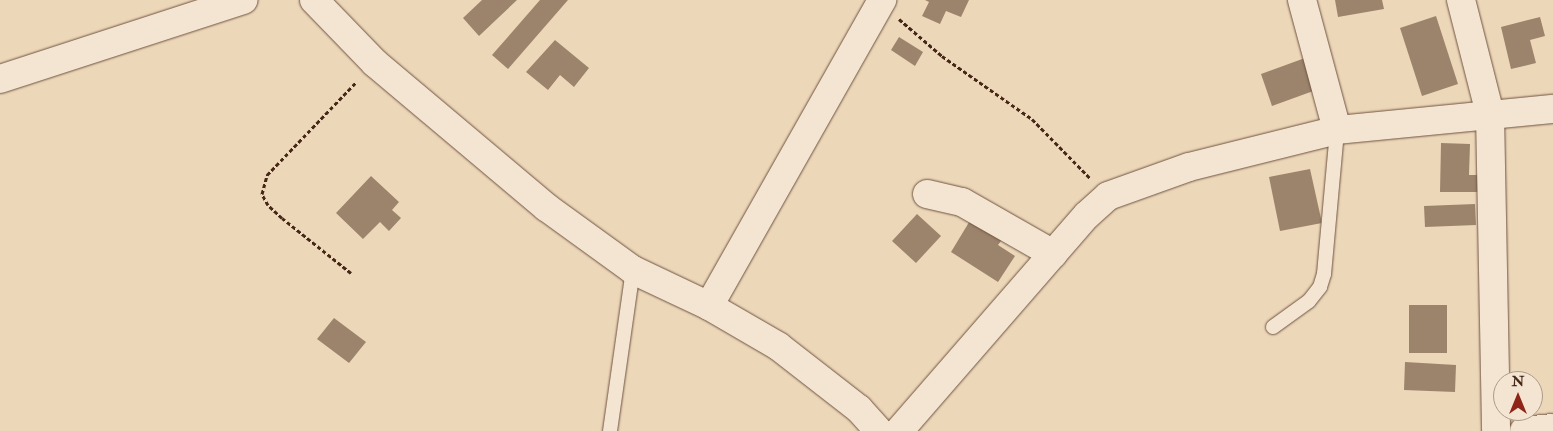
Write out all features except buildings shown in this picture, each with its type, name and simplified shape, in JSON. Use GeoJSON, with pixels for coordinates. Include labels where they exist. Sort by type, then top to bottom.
{"type":"FeatureCollection","features":[{"type":"Feature","properties":{"kind":"street"},"geometry":{"type":"LineString","coordinates":[[0,79],[243,0]]}},
{"type":"Feature","properties":{"kind":"street"},"geometry":{"type":"LineString","coordinates":[[314,0],[375,63],[546,207],[633,270],[709,306],[785,351],[858,409],[879,431]]}},
{"type":"Feature","properties":{"kind":"street"},"geometry":{"type":"LineString","coordinates":[[1302,0],[1337,130]]}},
{"type":"Feature","properties":{"kind":"street"},"geometry":{"type":"LineString","coordinates":[[1461,0],[1490,114],[1496,431]]}},
{"type":"Feature","properties":{"kind":"street"},"geometry":{"type":"LineString","coordinates":[[709,306],[881,2]]}},
{"type":"Feature","properties":{"kind":"street"},"geometry":{"type":"LineString","coordinates":[[900,431],[1053,254],[1108,196],[1189,167],[1337,130],[1553,109]]}},
{"type":"Feature","properties":{"kind":"street"},"geometry":{"type":"LineString","coordinates":[[927,194],[962,202],[1053,254]]}},
{"type":"Feature","properties":{"kind":"street"},"geometry":{"type":"LineString","coordinates":[[1524,431],[1553,428]]}},
{"type":"Feature","properties":{"kind":"lane"},"geometry":{"type":"LineString","coordinates":[[1273,327],[1309,301],[1320,287],[1324,274],[1337,130]]}},
{"type":"Feature","properties":{"kind":"lane"},"geometry":{"type":"LineString","coordinates":[[610,431],[633,270]]}},
{"type":"Feature","properties":{"kind":"path"},"geometry":{"type":"LineString","coordinates":[[881,2],[942,56],[1032,119],[1108,196]]}},
{"type":"Feature","properties":{"kind":"path"},"geometry":{"type":"LineString","coordinates":[[351,272],[282,218],[268,205],[262,194],[267,175],[375,63]]}}]}
